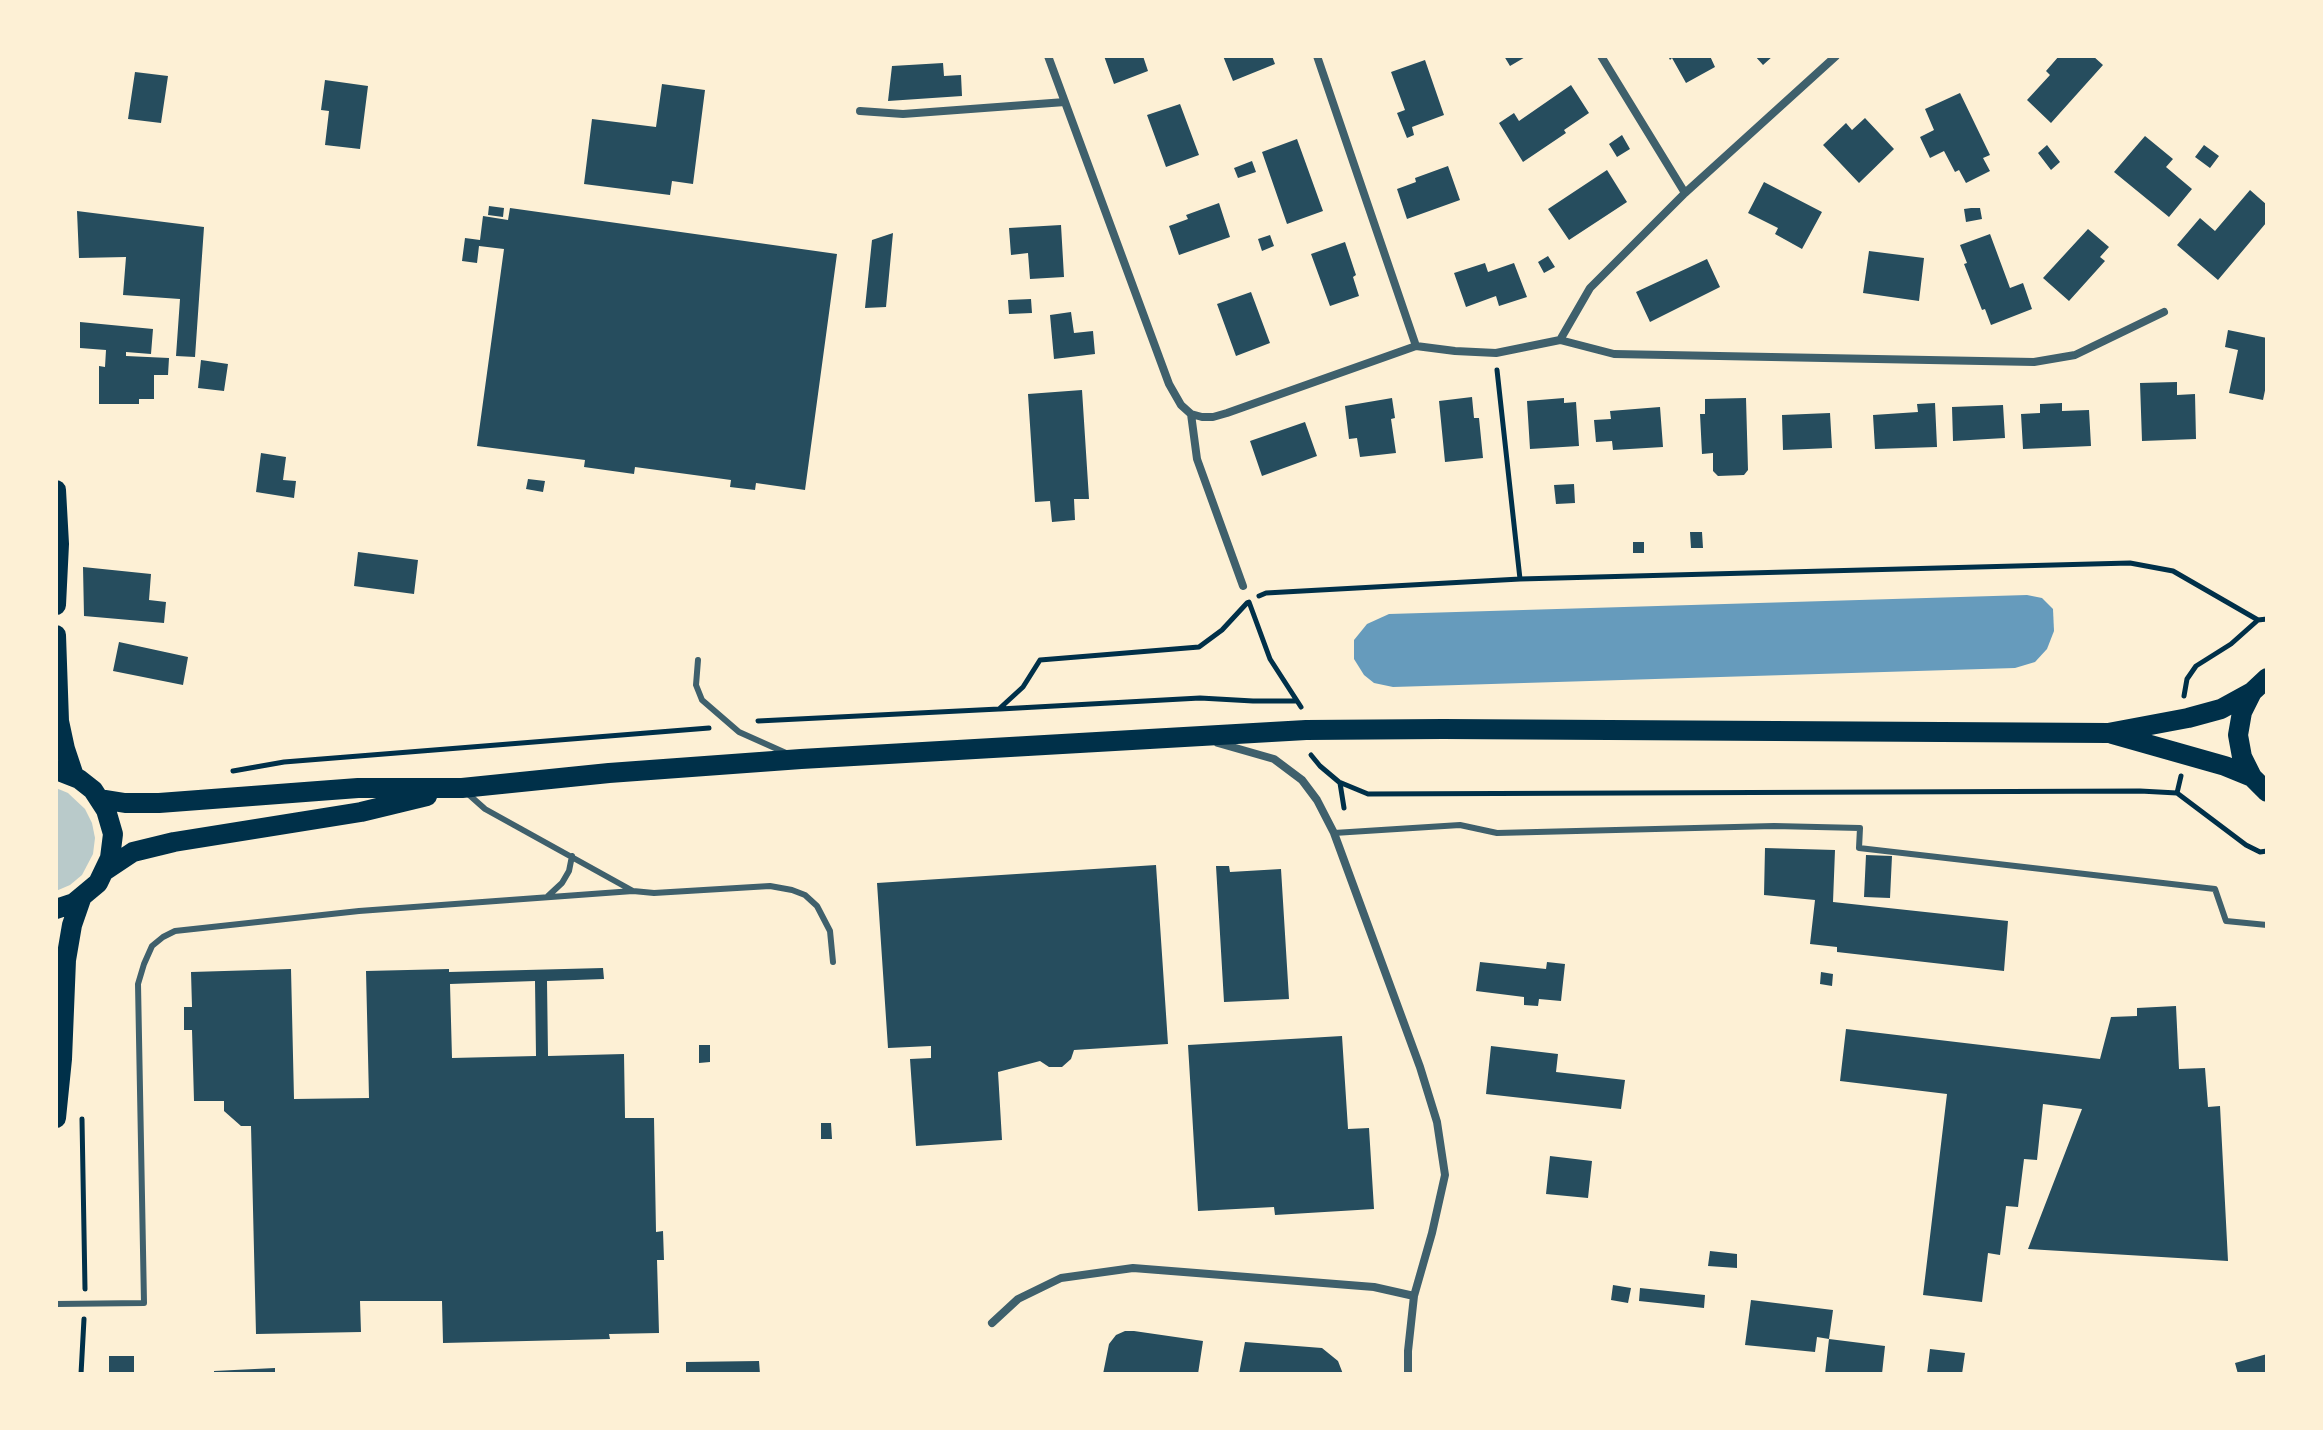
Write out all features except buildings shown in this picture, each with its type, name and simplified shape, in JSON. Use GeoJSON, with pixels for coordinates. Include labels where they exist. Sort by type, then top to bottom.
{"type":"FeatureCollection","features":[{"type":"Feature","properties":{"kind":"main road"},"geometry":{"type":"LineString","coordinates":[[56,490],[59,544],[56,605]]}},
{"type":"Feature","properties":{"kind":"main road"},"geometry":{"type":"LineString","coordinates":[[56,635],[59,721],[65,749],[65,773],[89,786],[100,799],[111,821],[113,834],[112,852],[98,883],[81,899],[56,909]]}},
{"type":"Feature","properties":{"kind":"main road"},"geometry":{"type":"LineString","coordinates":[[100,799],[159,803],[358,788],[462,788],[609,773],[801,759],[1306,730],[2108,733],[2221,709],[2260,685]]}},
{"type":"Feature","properties":{"kind":"main road"},"geometry":{"type":"LineString","coordinates":[[2260,685],[2242,712],[2238,735],[2242,757],[2262,790]]}},
{"type":"Feature","properties":{"kind":"main road"},"geometry":{"type":"LineString","coordinates":[[2108,733],[2225,766],[2262,790]]}},
{"type":"Feature","properties":{"kind":"main road"},"geometry":{"type":"LineString","coordinates":[[106,870],[133,852],[174,842],[361,812],[462,788]]}},
{"type":"Feature","properties":{"kind":"main road"},"geometry":{"type":"LineString","coordinates":[[56,1118],[66,960],[72,925],[81,899]]}},
{"type":"Feature","properties":{"kind":"street"},"geometry":{"type":"LineString","coordinates":[[1048,56],[1169,384],[1181,405],[1191,414],[1202,417],[1227,413],[1416,346],[1496,353],[1560,340],[1614,354],[2034,362],[2075,355],[2164,312]]}},
{"type":"Feature","properties":{"kind":"street"},"geometry":{"type":"LineString","coordinates":[[1317,56],[1416,346]]}},
{"type":"Feature","properties":{"kind":"street"},"geometry":{"type":"LineString","coordinates":[[1601,56],[1685,193]]}},
{"type":"Feature","properties":{"kind":"street"},"geometry":{"type":"LineString","coordinates":[[1560,340],[1590,288],[1685,193],[1836,56]]}},
{"type":"Feature","properties":{"kind":"street"},"geometry":{"type":"LineString","coordinates":[[860,111],[903,114],[1065,102]]}},
{"type":"Feature","properties":{"kind":"street"},"geometry":{"type":"LineString","coordinates":[[1191,414],[1197,459],[1243,586]]}},
{"type":"Feature","properties":{"kind":"street"},"geometry":{"type":"LineString","coordinates":[[1191,736],[1274,759],[1302,780],[1317,800],[1334,833],[1420,1067],[1437,1122],[1445,1175],[1414,1296],[1408,1374]]}},
{"type":"Feature","properties":{"kind":"street"},"geometry":{"type":"LineString","coordinates":[[992,1323],[1018,1299],[1061,1278],[1133,1268],[1374,1287],[1414,1296]]}},
{"type":"Feature","properties":{"kind":"lane"},"geometry":{"type":"LineString","coordinates":[[698,660],[696,685],[702,700],[739,732],[801,759]]}},
{"type":"Feature","properties":{"kind":"lane"},"geometry":{"type":"LineString","coordinates":[[462,788],[485,809],[633,891]]}},
{"type":"Feature","properties":{"kind":"lane"},"geometry":{"type":"LineString","coordinates":[[1334,833],[1460,825],[1497,833],[1774,826],[1860,828],[1859,848],[2215,889],[2226,921],[2267,925]]}},
{"type":"Feature","properties":{"kind":"lane"},"geometry":{"type":"LineString","coordinates":[[547,897],[562,883],[572,856]]}},
{"type":"Feature","properties":{"kind":"lane"},"geometry":{"type":"LineString","coordinates":[[56,1304],[144,1303],[138,984],[152,946],[175,931],[359,911],[633,891],[654,893],[770,886],[805,895],[817,906],[830,931],[833,962]]}},
{"type":"Feature","properties":{"kind":"path"},"geometry":{"type":"LineString","coordinates":[[1496,353],[1520,579]]}},
{"type":"Feature","properties":{"kind":"path"},"geometry":{"type":"LineString","coordinates":[[2177,793],[1368,794],[1339,782],[1320,766],[1307,749],[1305,713],[1270,659],[1249,601],[1266,593],[1520,579],[2130,563],[2173,571],[2258,620]]}},
{"type":"Feature","properties":{"kind":"path"},"geometry":{"type":"LineString","coordinates":[[999,709],[1200,698],[1297,701]]}},
{"type":"Feature","properties":{"kind":"path"},"geometry":{"type":"LineString","coordinates":[[81,1374],[85,1304],[82,1119]]}},
{"type":"Feature","properties":{"kind":"shaded area"},"geometry":{"type":"Polygon","coordinates":[[[56,788],[68,793],[85,809],[95,838],[93,854],[82,875],[56,891],[56,788]]]}},
{"type":"Feature","properties":{"kind":"water"},"geometry":{"type":"Polygon","coordinates":[[[2027,595],[2042,598],[2053,609],[2054,631],[2047,649],[2035,662],[2015,668],[1393,687],[1374,683],[1364,675],[1354,659],[1354,640],[1367,624],[1389,614],[2027,595]]]}}]}
